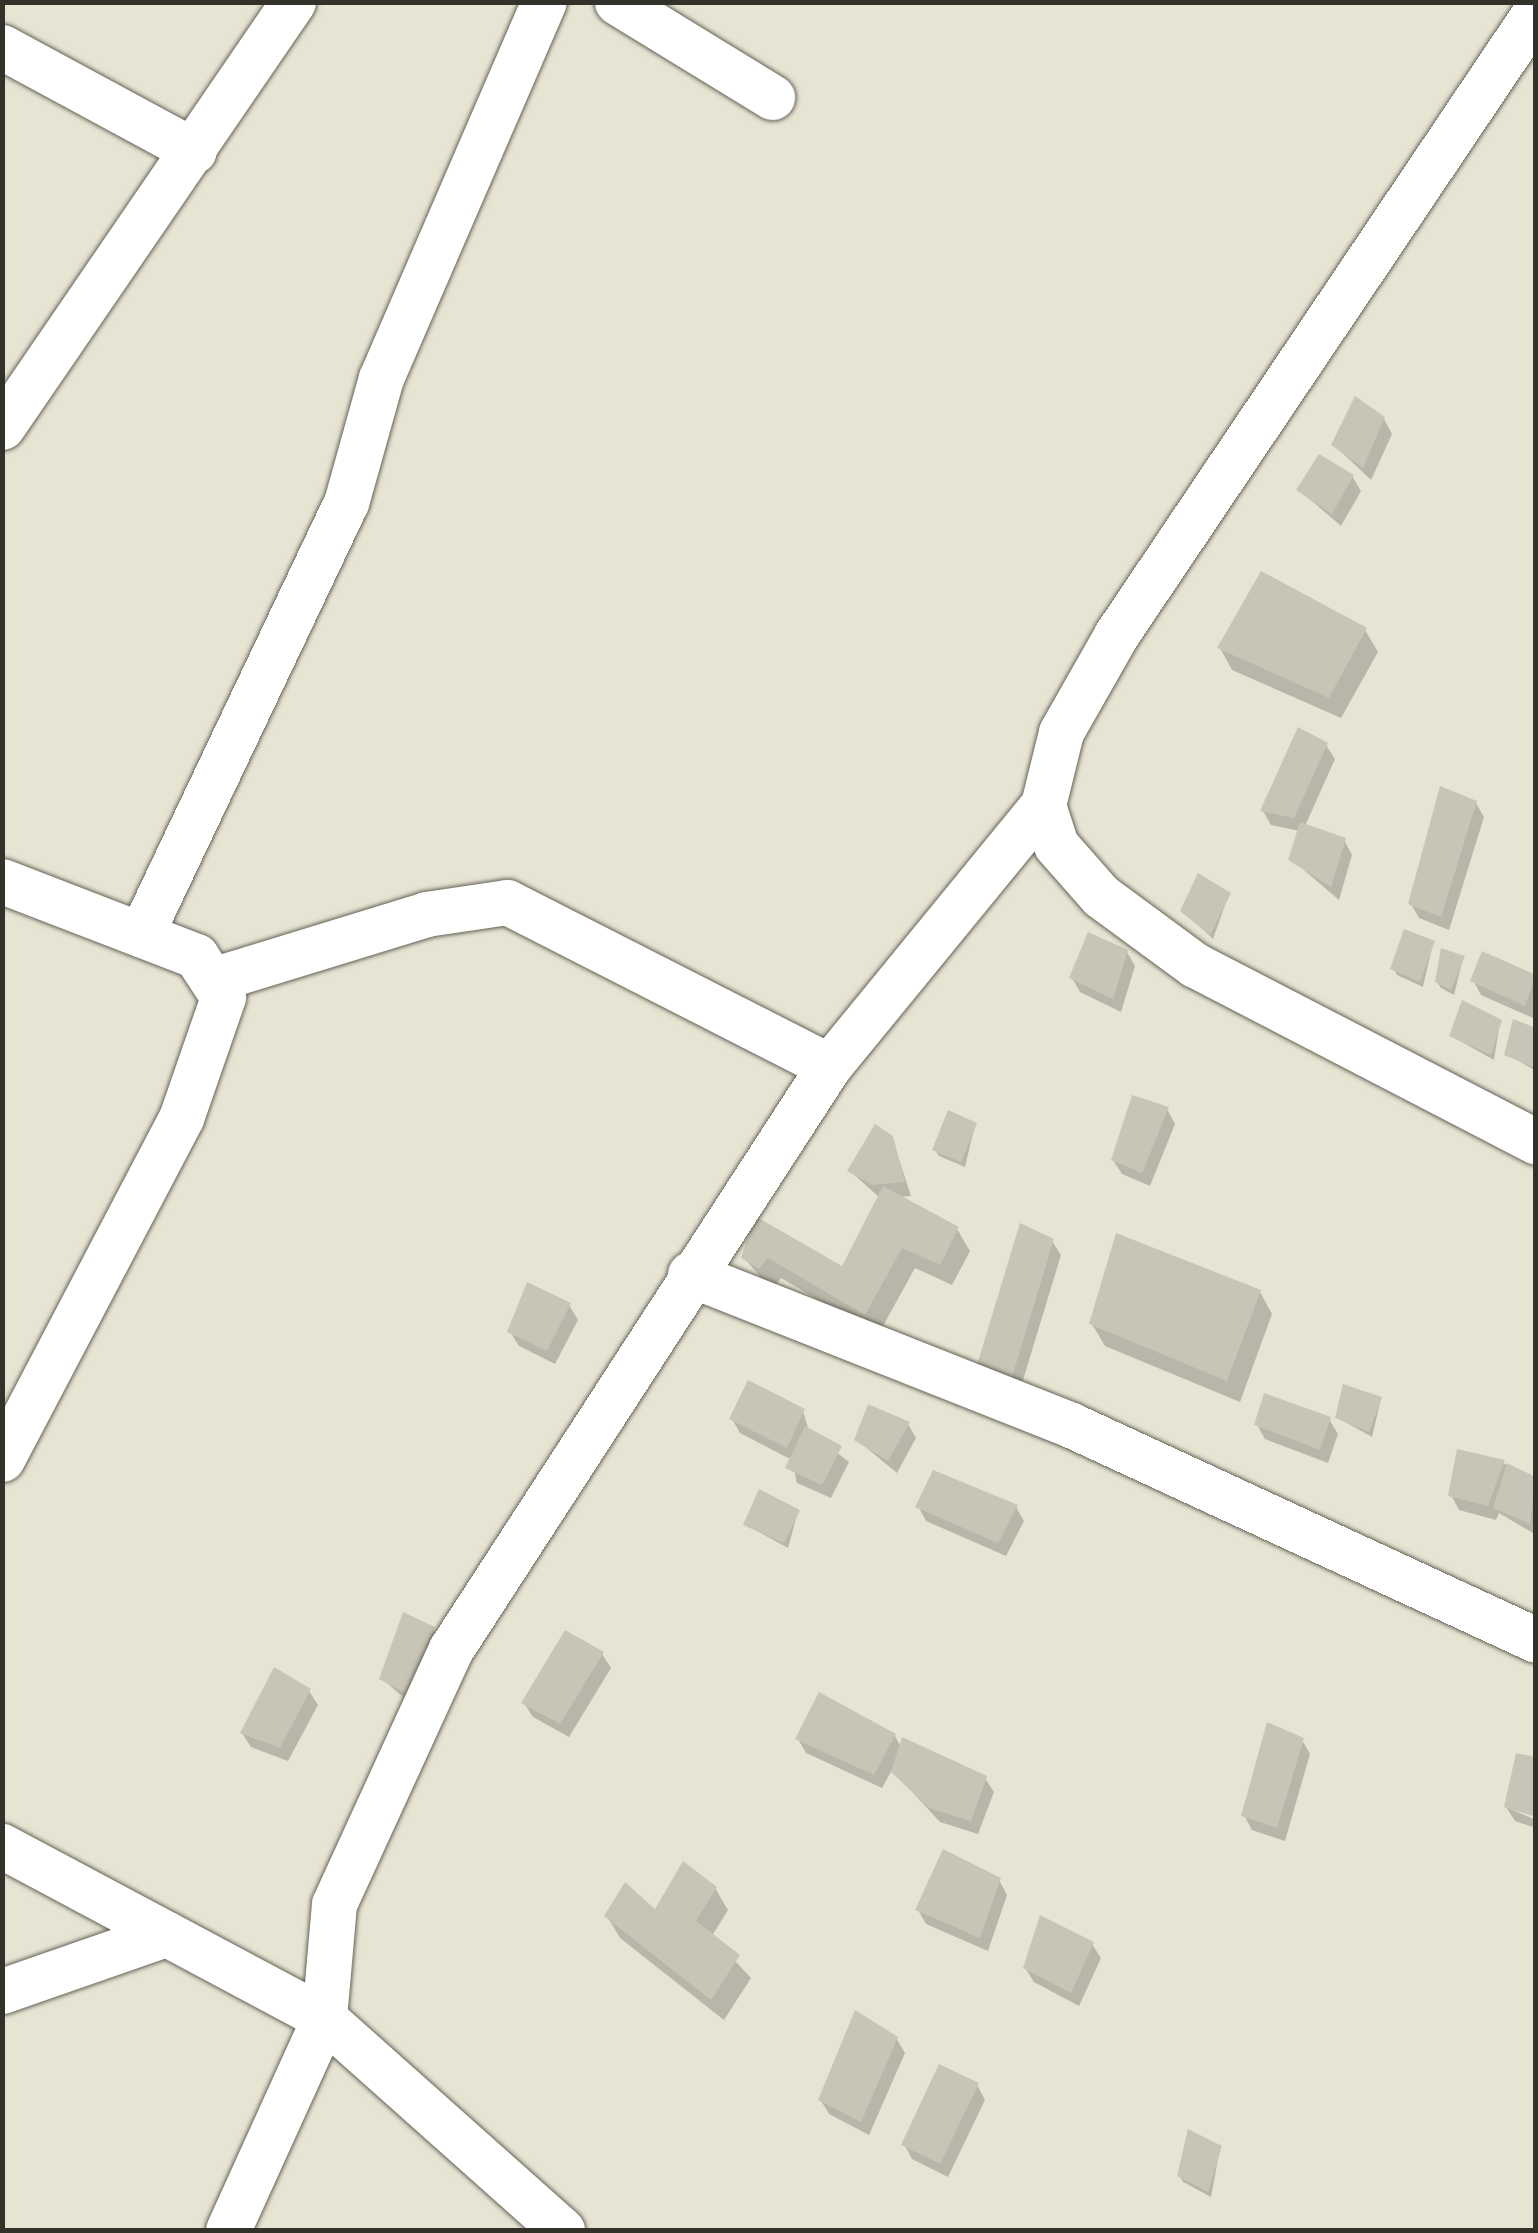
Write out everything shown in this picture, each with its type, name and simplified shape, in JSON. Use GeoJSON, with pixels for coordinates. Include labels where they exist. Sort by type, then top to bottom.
{"type":"FeatureCollection","features":[{"type":"Feature","properties":{"kind":"street"},"geometry":{"type":"LineString","coordinates":[[2,427],[294,2]]}},
{"type":"Feature","properties":{"kind":"street"},"geometry":{"type":"LineString","coordinates":[[141,934],[346,503],[382,378],[544,2]]}},
{"type":"Feature","properties":{"kind":"street"},"geometry":{"type":"LineString","coordinates":[[618,2],[772,96]]}},
{"type":"Feature","properties":{"kind":"street"},"geometry":{"type":"LineString","coordinates":[[228,2230],[324,2018],[334,1904],[451,1649],[828,1066],[1043,805],[1062,732],[1116,635],[1536,12]]}},
{"type":"Feature","properties":{"kind":"street"},"geometry":{"type":"LineString","coordinates":[[2,48],[194,151]]}},
{"type":"Feature","properties":{"kind":"street"},"geometry":{"type":"LineString","coordinates":[[1043,805],[1056,845],[1100,896],[1195,965],[1536,1142]]}},
{"type":"Feature","properties":{"kind":"street"},"geometry":{"type":"LineString","coordinates":[[2,881],[196,956],[223,998],[182,1118],[2,1460]]}},
{"type":"Feature","properties":{"kind":"street"},"geometry":{"type":"LineString","coordinates":[[212,980],[466,903],[508,902],[828,1066]]}},
{"type":"Feature","properties":{"kind":"street"},"geometry":{"type":"LineString","coordinates":[[690,1274],[1071,1424],[1536,1640]]}},
{"type":"Feature","properties":{"kind":"street"},"geometry":{"type":"LineString","coordinates":[[2,1846],[324,2018],[562,2230]]}},
{"type":"Feature","properties":{"kind":"street"},"geometry":{"type":"LineString","coordinates":[[2,1991],[166,1934]]}},
{"type":"Feature","properties":{"kind":"building"},"geometry":{"type":"Polygon","coordinates":[[[1355,396],[1385,417],[1363,468],[1331,445],[1355,396]]]}},
{"type":"Feature","properties":{"kind":"building"},"geometry":{"type":"Polygon","coordinates":[[[1319,454],[1354,475],[1332,514],[1296,490],[1319,454]]]}},
{"type":"Feature","properties":{"kind":"building"},"geometry":{"type":"Polygon","coordinates":[[[1261,571],[1367,628],[1329,698],[1217,648],[1261,571]]]}},
{"type":"Feature","properties":{"kind":"building"},"geometry":{"type":"Polygon","coordinates":[[[1298,727],[1328,743],[1294,818],[1260,811],[1298,727]]]}},
{"type":"Feature","properties":{"kind":"building"},"geometry":{"type":"Polygon","coordinates":[[[1440,786],[1477,801],[1441,917],[1408,904],[1440,786]]]}},
{"type":"Feature","properties":{"kind":"building"},"geometry":{"type":"Polygon","coordinates":[[[1300,822],[1346,838],[1331,887],[1288,860],[1300,822]]]}},
{"type":"Feature","properties":{"kind":"building"},"geometry":{"type":"Polygon","coordinates":[[[1198,873],[1231,893],[1210,935],[1180,911],[1198,873]]]}},
{"type":"Feature","properties":{"kind":"building"},"geometry":{"type":"Polygon","coordinates":[[[1404,929],[1435,941],[1420,982],[1390,969],[1404,929]]]}},
{"type":"Feature","properties":{"kind":"building"},"geometry":{"type":"Polygon","coordinates":[[[1088,932],[1128,950],[1113,999],[1069,978],[1088,932]]]}},
{"type":"Feature","properties":{"kind":"building"},"geometry":{"type":"Polygon","coordinates":[[[1441,948],[1465,956],[1451,990],[1435,982],[1441,948]]]}},
{"type":"Feature","properties":{"kind":"building"},"geometry":{"type":"Polygon","coordinates":[[[1482,951],[1536,975],[1525,1006],[1470,981],[1482,951]]]}},
{"type":"Feature","properties":{"kind":"building"},"geometry":{"type":"Polygon","coordinates":[[[1462,1000],[1502,1020],[1491,1055],[1449,1036],[1462,1000]]]}},
{"type":"Feature","properties":{"kind":"building"},"geometry":{"type":"Polygon","coordinates":[[[1513,1019],[1536,1028],[1536,1068],[1504,1055],[1513,1019]]]}},
{"type":"Feature","properties":{"kind":"building"},"geometry":{"type":"Polygon","coordinates":[[[1132,1095],[1169,1107],[1142,1173],[1111,1160],[1132,1095]]]}},
{"type":"Feature","properties":{"kind":"building"},"geometry":{"type":"Polygon","coordinates":[[[948,1110],[977,1123],[961,1162],[932,1150],[948,1110]]]}},
{"type":"Feature","properties":{"kind":"building"},"geometry":{"type":"Polygon","coordinates":[[[875,1124],[893,1136],[905,1182],[873,1185],[847,1171],[875,1124]]]}},
{"type":"Feature","properties":{"kind":"building"},"geometry":{"type":"Polygon","coordinates":[[[883,1186],[959,1227],[940,1265],[902,1248],[865,1315],[768,1258],[759,1269],[741,1258],[755,1216],[842,1266],[883,1186]]]}},
{"type":"Feature","properties":{"kind":"building"},"geometry":{"type":"Polygon","coordinates":[[[1020,1223],[1054,1239],[1012,1377],[977,1365],[1020,1223]]]}},
{"type":"Feature","properties":{"kind":"building"},"geometry":{"type":"Polygon","coordinates":[[[1116,1233],[1261,1290],[1227,1381],[1089,1324],[1116,1233]]]}},
{"type":"Feature","properties":{"kind":"building"},"geometry":{"type":"Polygon","coordinates":[[[527,1282],[571,1303],[547,1351],[507,1332],[527,1282]]]}},
{"type":"Feature","properties":{"kind":"building"},"geometry":{"type":"Polygon","coordinates":[[[748,1380],[805,1409],[787,1448],[729,1419],[748,1380]]]}},
{"type":"Feature","properties":{"kind":"building"},"geometry":{"type":"Polygon","coordinates":[[[1343,1384],[1382,1397],[1369,1432],[1335,1418],[1343,1384]]]}},
{"type":"Feature","properties":{"kind":"building"},"geometry":{"type":"Polygon","coordinates":[[[1264,1393],[1331,1417],[1320,1450],[1254,1425],[1264,1393]]]}},
{"type":"Feature","properties":{"kind":"building"},"geometry":{"type":"Polygon","coordinates":[[[868,1404],[910,1422],[888,1461],[854,1440],[868,1404]]]}},
{"type":"Feature","properties":{"kind":"building"},"geometry":{"type":"Polygon","coordinates":[[[805,1426],[842,1446],[822,1485],[785,1468],[805,1426]]]}},
{"type":"Feature","properties":{"kind":"building"},"geometry":{"type":"Polygon","coordinates":[[[1457,1449],[1505,1460],[1488,1506],[1448,1496],[1457,1449]]]}},
{"type":"Feature","properties":{"kind":"building"},"geometry":{"type":"Polygon","coordinates":[[[1507,1463],[1536,1477],[1530,1524],[1493,1508],[1507,1463]]]}},
{"type":"Feature","properties":{"kind":"building"},"geometry":{"type":"Polygon","coordinates":[[[933,1470],[1018,1505],[998,1543],[915,1507],[933,1470]]]}},
{"type":"Feature","properties":{"kind":"building"},"geometry":{"type":"Polygon","coordinates":[[[759,1489],[800,1510],[784,1543],[743,1525],[759,1489]]]}},
{"type":"Feature","properties":{"kind":"building"},"geometry":{"type":"Polygon","coordinates":[[[403,1612],[435,1627],[407,1694],[379,1679],[403,1612]]]}},
{"type":"Feature","properties":{"kind":"building"},"geometry":{"type":"Polygon","coordinates":[[[565,1630],[604,1652],[560,1724],[521,1703],[565,1630]]]}},
{"type":"Feature","properties":{"kind":"building"},"geometry":{"type":"Polygon","coordinates":[[[274,1667],[311,1689],[280,1748],[240,1733],[274,1667]]]}},
{"type":"Feature","properties":{"kind":"building"},"geometry":{"type":"Polygon","coordinates":[[[819,1692],[896,1734],[874,1775],[795,1739],[819,1692]]]}},
{"type":"Feature","properties":{"kind":"building"},"geometry":{"type":"Polygon","coordinates":[[[1267,1722],[1304,1738],[1277,1828],[1241,1816],[1267,1722]]]}},
{"type":"Feature","properties":{"kind":"building"},"geometry":{"type":"Polygon","coordinates":[[[902,1737],[987,1776],[971,1821],[929,1808],[891,1772],[902,1737]]]}},
{"type":"Feature","properties":{"kind":"building"},"geometry":{"type":"Polygon","coordinates":[[[1516,1753],[1536,1757],[1536,1817],[1504,1807],[1516,1753]]]}},
{"type":"Feature","properties":{"kind":"building"},"geometry":{"type":"Polygon","coordinates":[[[943,1849],[1001,1878],[980,1938],[915,1910],[943,1849]]]}},
{"type":"Feature","properties":{"kind":"building"},"geometry":{"type":"Polygon","coordinates":[[[683,1861],[717,1887],[696,1921],[740,1955],[711,2000],[604,1916],[625,1882],[655,1909],[683,1861]]]}},
{"type":"Feature","properties":{"kind":"building"},"geometry":{"type":"Polygon","coordinates":[[[1040,1915],[1094,1942],[1071,1993],[1023,1968],[1040,1915]]]}},
{"type":"Feature","properties":{"kind":"building"},"geometry":{"type":"Polygon","coordinates":[[[855,2010],[898,2037],[861,2122],[818,2100],[855,2010]]]}},
{"type":"Feature","properties":{"kind":"building"},"geometry":{"type":"Polygon","coordinates":[[[939,2064],[979,2083],[940,2164],[901,2145],[939,2064]]]}},
{"type":"Feature","properties":{"kind":"building"},"geometry":{"type":"Polygon","coordinates":[[[1188,2129],[1222,2146],[1208,2192],[1177,2176],[1188,2129]]]}}]}
